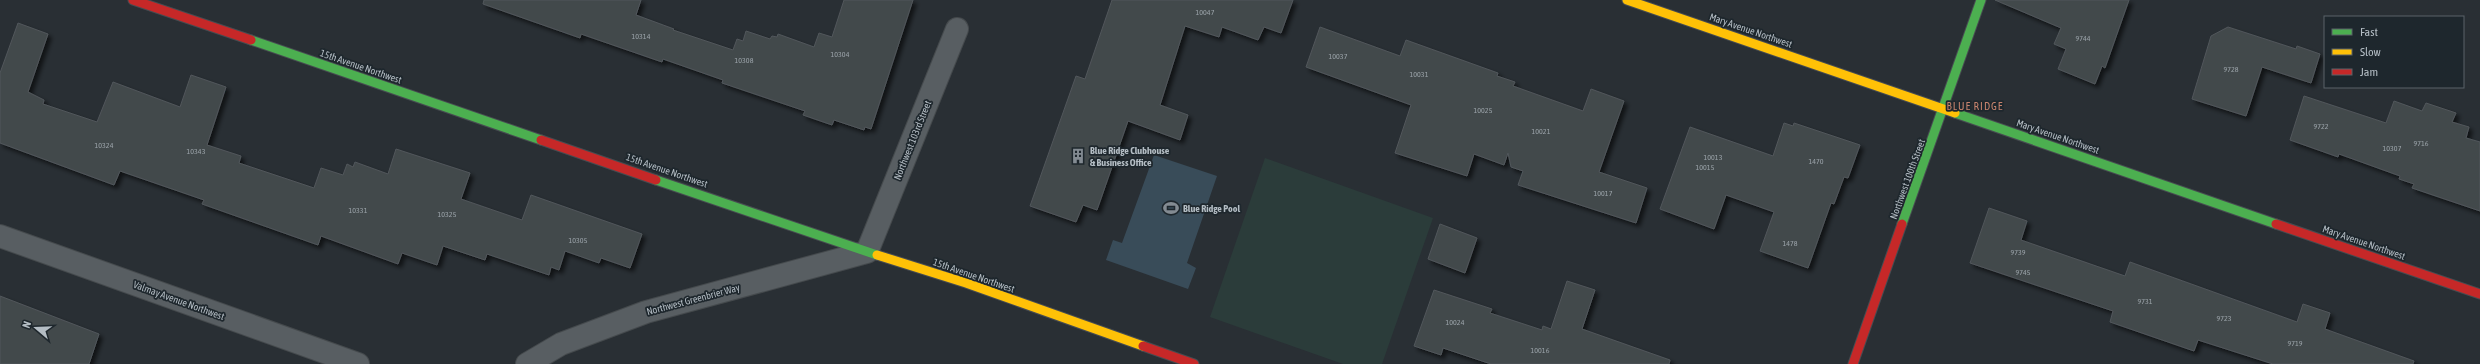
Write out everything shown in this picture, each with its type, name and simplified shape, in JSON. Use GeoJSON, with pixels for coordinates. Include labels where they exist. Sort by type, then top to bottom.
{"type":"FeatureCollection","features":[{"type":"Feature","properties":{"kind":"street","name":"15th Avenue Northwest"},"geometry":{"type":"LineString","coordinates":[[133,0],[867,252],[966,283],[1194,364]]}},
{"type":"Feature","properties":{"kind":"street","name":"Mary Avenue Northwest"},"geometry":{"type":"LineString","coordinates":[[1627,0],[2480,294]]}},
{"type":"Feature","properties":{"kind":"street","name":"Northwest 100th Street"},"geometry":{"type":"LineString","coordinates":[[1853,364],[1981,0]]}},
{"type":"Feature","properties":{"kind":"street","name":"Northwest 103rd Street"},"geometry":{"type":"LineString","coordinates":[[867,252],[958,28]]}},
{"type":"Feature","properties":{"kind":"street","name":"Valmay Avenue Northwest"},"geometry":{"type":"LineString","coordinates":[[0,236],[358,364]]}},
{"type":"Feature","properties":{"kind":"street","name":"Northwest Greenbrier Way"},"geometry":{"type":"LineString","coordinates":[[527,364],[561,344],[646,312],[867,252]]}},
{"type":"Feature","properties":{"kind":"shaded area"},"geometry":{"type":"Polygon","coordinates":[[[1265,158],[1433,218],[1382,364],[1343,364],[1210,317],[1265,158]]]}},
{"type":"Feature","properties":{"kind":"water","name":"Blue Ridge Pool"},"geometry":{"type":"Polygon","coordinates":[[[1154,155],[1217,176],[1187,263],[1196,268],[1188,289],[1106,260],[1113,240],[1122,243],[1154,155]]]}},
{"type":"Feature","properties":{"kind":"building"},"geometry":{"type":"Polygon","coordinates":[[[484,0],[641,0],[636,15],[674,29],[673,30],[733,50],[737,39],[743,41],[746,31],[770,39],[772,36],[777,37],[778,34],[814,47],[819,33],[832,37],[844,0],[913,0],[871,129],[865,127],[864,130],[834,120],[832,125],[803,115],[805,111],[722,83],[723,80],[663,59],[662,62],[581,34],[580,38],[483,4],[484,0]]]}},
{"type":"Feature","properties":{"kind":"building"},"geometry":{"type":"Polygon","coordinates":[[[1112,0],[1293,0],[1281,33],[1264,27],[1258,40],[1222,27],[1219,37],[1185,26],[1160,105],[1188,115],[1180,140],[1128,121],[1097,210],[1083,205],[1076,222],[1030,206],[1076,76],[1085,79],[1112,0]]]}},
{"type":"Feature","properties":{"kind":"building"},"geometry":{"type":"Polygon","coordinates":[[[1995,0],[2129,0],[2105,68],[2102,66],[2095,84],[2058,69],[2066,49],[2054,44],[2061,28],[1995,0]]]}},
{"type":"Feature","properties":{"kind":"building"},"geometry":{"type":"Polygon","coordinates":[[[18,23],[48,34],[28,92],[44,100],[43,104],[97,122],[113,82],[180,107],[191,75],[226,87],[207,145],[241,156],[239,163],[314,188],[321,168],[343,175],[347,164],[353,167],[355,162],[388,174],[396,149],[470,173],[461,199],[522,220],[531,195],[642,234],[630,268],[601,258],[599,263],[565,251],[559,270],[551,267],[549,275],[487,254],[485,260],[443,246],[437,265],[402,253],[398,264],[321,236],[318,245],[202,204],[204,200],[120,171],[114,185],[0,143],[0,73],[18,23]]]}},
{"type":"Feature","properties":{"kind":"building"},"geometry":{"type":"Polygon","coordinates":[[[1320,27],[1400,56],[1406,40],[1498,73],[1497,76],[1515,82],[1513,86],[1583,111],[1591,89],[1624,101],[1599,172],[1647,188],[1636,223],[1518,185],[1523,171],[1511,167],[1508,153],[1504,165],[1474,154],[1467,176],[1395,153],[1411,105],[1306,67],[1320,27]]]}},
{"type":"Feature","properties":{"kind":"building"},"geometry":{"type":"Polygon","coordinates":[[[2228,27],[2296,49],[2297,46],[2320,54],[2311,83],[2262,67],[2246,116],[2192,99],[2211,36],[2228,27]]]}},
{"type":"Feature","properties":{"kind":"building"},"geometry":{"type":"Polygon","coordinates":[[[2304,96],[2386,123],[2394,101],[2422,111],[2426,103],[2456,113],[2452,122],[2469,127],[2466,138],[2480,142],[2480,211],[2412,188],[2414,184],[2399,179],[2400,176],[2339,154],[2338,157],[2290,140],[2304,96]]]}},
{"type":"Feature","properties":{"kind":"building"},"geometry":{"type":"Polygon","coordinates":[[[1784,123],[1793,126],[1794,123],[1860,145],[1848,178],[1844,177],[1834,204],[1831,203],[1808,268],[1760,251],[1774,212],[1726,195],[1714,229],[1660,209],[1690,127],[1773,156],[1784,123]]]}},
{"type":"Feature","properties":{"kind":"building"},"geometry":{"type":"Polygon","coordinates":[[[1989,208],[2027,221],[2021,240],[2125,276],[2130,262],[2297,322],[2303,304],[2330,313],[2325,329],[2414,361],[2413,364],[2273,364],[2198,340],[2194,351],[2110,322],[2113,311],[1970,263],[1989,208]]]}},
{"type":"Feature","properties":{"kind":"building"},"geometry":{"type":"Polygon","coordinates":[[[1440,224],[1477,238],[1465,273],[1428,259],[1440,224]]]}},
{"type":"Feature","properties":{"kind":"building"},"geometry":{"type":"Polygon","coordinates":[[[1567,281],[1595,290],[1582,329],[1670,360],[1669,364],[1491,364],[1443,348],[1441,355],[1414,346],[1434,290],[1492,309],[1490,313],[1542,330],[1543,326],[1551,329],[1567,281]]]}},
{"type":"Feature","properties":{"kind":"building"},"geometry":{"type":"Polygon","coordinates":[[[0,296],[99,334],[89,364],[0,364],[0,296]]]}},
{"type":"Feature","properties":{"kind":"traffic: fast"},"geometry":{"type":"LineString","coordinates":[[1902,224],[1981,0]]}},
{"type":"Feature","properties":{"kind":"traffic: fast"},"geometry":{"type":"LineString","coordinates":[[251,40],[541,140]]}},
{"type":"Feature","properties":{"kind":"traffic: fast"},"geometry":{"type":"LineString","coordinates":[[1955,113],[2276,224]]}},
{"type":"Feature","properties":{"kind":"traffic: fast"},"geometry":{"type":"LineString","coordinates":[[656,180],[877,255]]}},
{"type":"Feature","properties":{"kind":"traffic: slow"},"geometry":{"type":"LineString","coordinates":[[1627,0],[1955,113]]}},
{"type":"Feature","properties":{"kind":"traffic: slow"},"geometry":{"type":"LineString","coordinates":[[877,255],[966,283],[1143,346]]}},
{"type":"Feature","properties":{"kind":"traffic: jam"},"geometry":{"type":"LineString","coordinates":[[133,0],[251,40]]}},
{"type":"Feature","properties":{"kind":"traffic: jam"},"geometry":{"type":"LineString","coordinates":[[541,140],[656,180]]}},
{"type":"Feature","properties":{"kind":"traffic: jam"},"geometry":{"type":"LineString","coordinates":[[1853,364],[1902,224]]}},
{"type":"Feature","properties":{"kind":"traffic: jam"},"geometry":{"type":"LineString","coordinates":[[2276,224],[2480,294]]}},
{"type":"Feature","properties":{"kind":"traffic: jam"},"geometry":{"type":"LineString","coordinates":[[1143,346],[1194,364]]}},
{"type":"Feature","properties":{"kind":"place","name":"Blue Ridge Clubhouse & Business Office"},"geometry":{"type":"Point","coordinates":[1078,156]}},
{"type":"Feature","properties":{"kind":"place","name":"Blue Ridge Pool"},"geometry":{"type":"Point","coordinates":[1171,208]}},
{"type":"Feature","properties":{"kind":"district","name":"BLUE RIDGE"},"geometry":{"type":"Point","coordinates":[1975,106]}}]}
